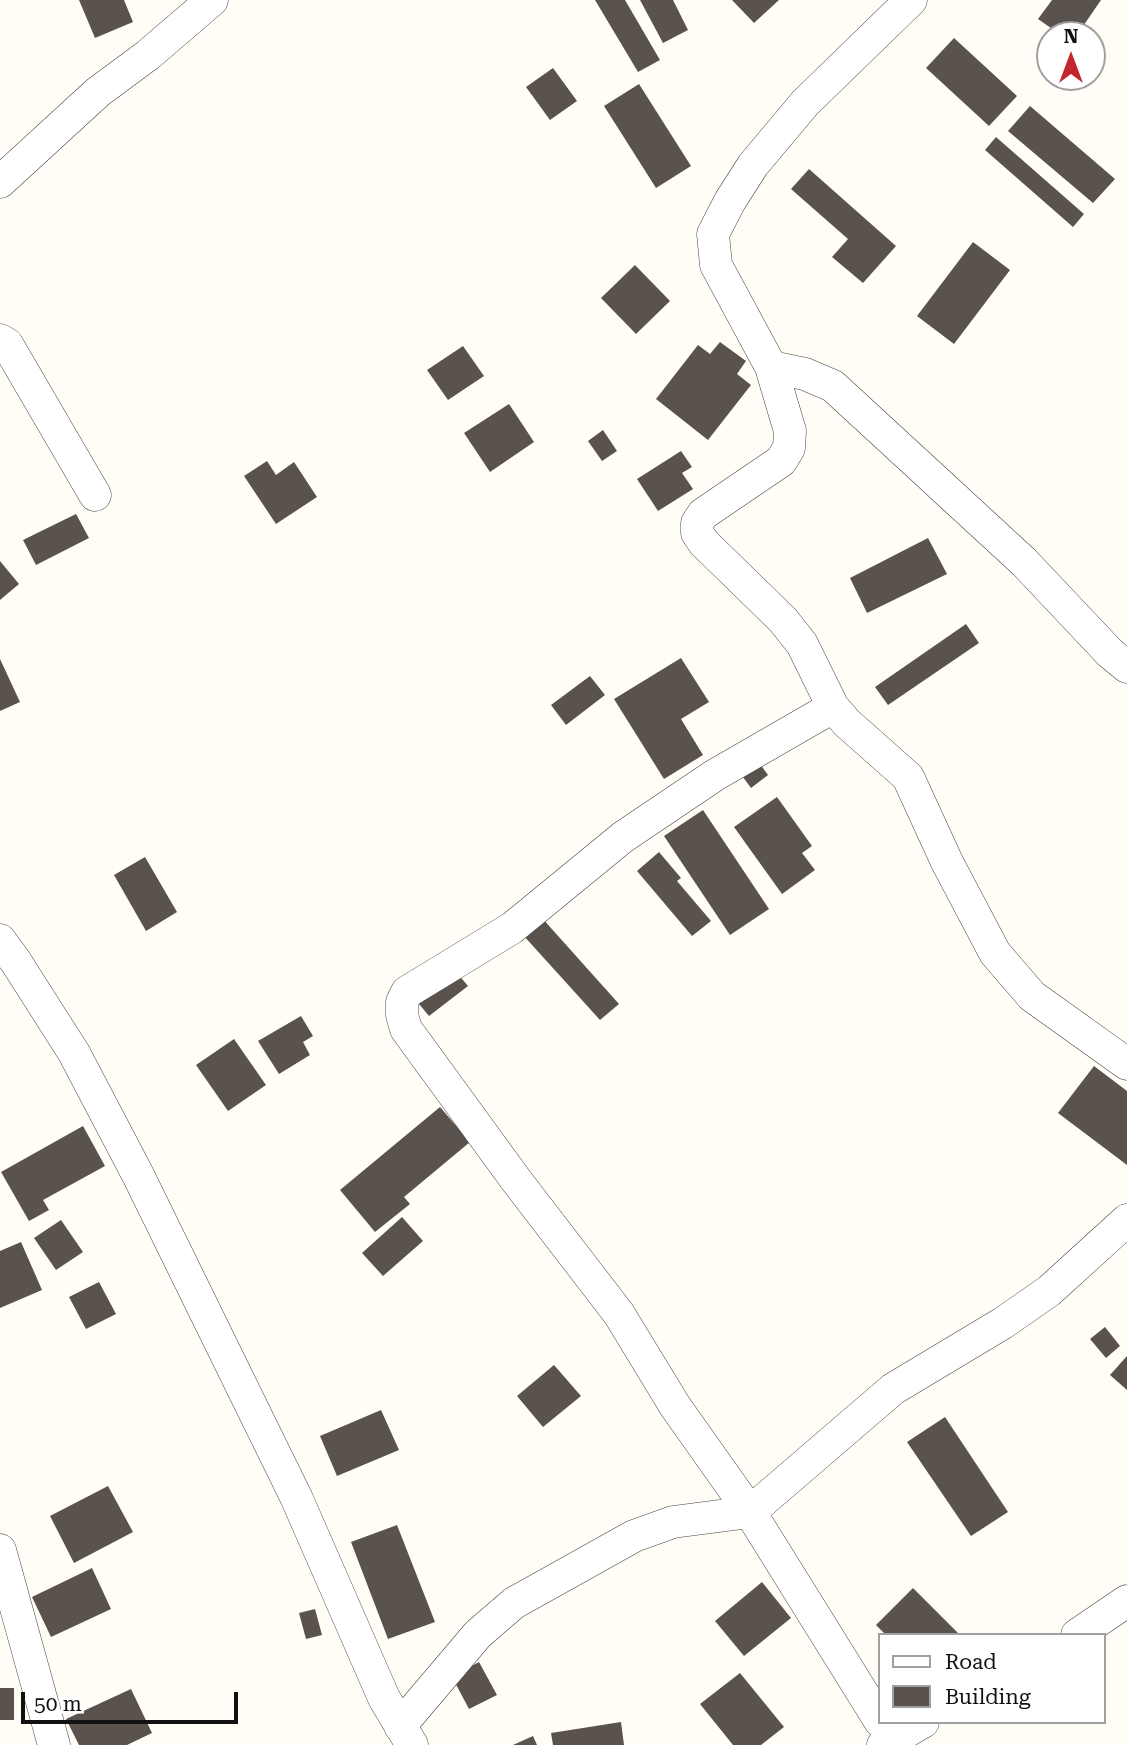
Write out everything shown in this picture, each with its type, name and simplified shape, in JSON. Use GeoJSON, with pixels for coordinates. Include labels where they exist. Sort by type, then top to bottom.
{"type":"FeatureCollection","features":[{"type":"Feature","properties":{"kind":"street"},"geometry":{"type":"LineString","coordinates":[[0,182],[97,92],[148,55],[212,0]]}},
{"type":"Feature","properties":{"kind":"street"},"geometry":{"type":"LineString","coordinates":[[911,0],[796,114],[753,165],[713,234],[716,265],[771,367],[790,431],[789,448],[781,461],[703,514],[697,523],[697,533],[783,620],[802,644],[833,707],[908,778],[947,862],[995,953],[1032,996],[1127,1064]]}},
{"type":"Feature","properties":{"kind":"street"},"geometry":{"type":"LineString","coordinates":[[0,340],[7,344],[14,355],[95,495]]}},
{"type":"Feature","properties":{"kind":"street"},"geometry":{"type":"LineString","coordinates":[[771,367],[805,374],[833,386],[1024,562],[1110,653],[1127,667]]}},
{"type":"Feature","properties":{"kind":"street"},"geometry":{"type":"LineString","coordinates":[[833,707],[715,775],[623,836],[512,928],[407,992],[402,1002],[402,1015],[406,1029],[516,1180],[619,1314],[675,1406],[750,1512],[878,1722]]}},
{"type":"Feature","properties":{"kind":"street"},"geometry":{"type":"LineString","coordinates":[[0,940],[74,1053],[138,1175],[291,1486],[384,1698],[406,1735],[478,1634],[514,1603],[634,1536],[673,1522],[750,1512],[893,1389],[1003,1323],[1049,1291],[1127,1220]]}},
{"type":"Feature","properties":{"kind":"street"},"geometry":{"type":"LineString","coordinates":[[0,1550],[54,1745]]}},
{"type":"Feature","properties":{"kind":"street"},"geometry":{"type":"LineString","coordinates":[[1080,1633],[1127,1601]]}},
{"type":"Feature","properties":{"kind":"street"},"geometry":{"type":"LineString","coordinates":[[884,1732],[915,1724]]}},
{"type":"Feature","properties":{"kind":"building"},"geometry":{"type":"Polygon","coordinates":[[[79,0],[124,0],[133,22],[95,38],[79,0]]]}},
{"type":"Feature","properties":{"kind":"building"},"geometry":{"type":"Polygon","coordinates":[[[595,0],[625,0],[660,60],[638,72],[595,0]]]}},
{"type":"Feature","properties":{"kind":"building"},"geometry":{"type":"Polygon","coordinates":[[[640,0],[673,0],[688,30],[663,43],[640,0]]]}},
{"type":"Feature","properties":{"kind":"building"},"geometry":{"type":"Polygon","coordinates":[[[732,0],[779,0],[754,23],[732,0]]]}},
{"type":"Feature","properties":{"kind":"building"},"geometry":{"type":"Polygon","coordinates":[[[1052,0],[1101,0],[1087,21],[1038,19],[1052,0]]]}},
{"type":"Feature","properties":{"kind":"building"},"geometry":{"type":"Polygon","coordinates":[[[954,38],[1017,96],[989,126],[926,68],[954,38]]]}},
{"type":"Feature","properties":{"kind":"building"},"geometry":{"type":"Polygon","coordinates":[[[553,68],[577,101],[550,120],[526,87],[553,68]]]}},
{"type":"Feature","properties":{"kind":"building"},"geometry":{"type":"Polygon","coordinates":[[[639,84],[691,166],[656,188],[604,106],[639,84]]]}},
{"type":"Feature","properties":{"kind":"building"},"geometry":{"type":"Polygon","coordinates":[[[1030,106],[1115,179],[1093,203],[1008,131],[1030,106]]]}},
{"type":"Feature","properties":{"kind":"building"},"geometry":{"type":"Polygon","coordinates":[[[996,137],[1084,214],[1073,227],[985,150],[996,137]]]}},
{"type":"Feature","properties":{"kind":"building"},"geometry":{"type":"Polygon","coordinates":[[[809,169],[896,246],[863,283],[832,257],[848,239],[791,189],[809,169]]]}},
{"type":"Feature","properties":{"kind":"building"},"geometry":{"type":"Polygon","coordinates":[[[973,242],[1010,270],[954,344],[917,316],[973,242]]]}},
{"type":"Feature","properties":{"kind":"building"},"geometry":{"type":"Polygon","coordinates":[[[635,265],[670,301],[636,334],[601,298],[635,265]]]}},
{"type":"Feature","properties":{"kind":"building"},"geometry":{"type":"Polygon","coordinates":[[[720,342],[746,361],[737,374],[751,385],[708,440],[656,399],[698,345],[710,354],[720,342]]]}},
{"type":"Feature","properties":{"kind":"building"},"geometry":{"type":"Polygon","coordinates":[[[463,346],[484,376],[448,400],[427,370],[463,346]]]}},
{"type":"Feature","properties":{"kind":"building"},"geometry":{"type":"Polygon","coordinates":[[[509,404],[534,442],[490,472],[464,433],[509,404]]]}},
{"type":"Feature","properties":{"kind":"building"},"geometry":{"type":"Polygon","coordinates":[[[603,430],[617,451],[602,461],[588,441],[603,430]]]}},
{"type":"Feature","properties":{"kind":"building"},"geometry":{"type":"Polygon","coordinates":[[[681,451],[692,467],[682,473],[693,489],[658,511],[637,479],[681,451]]]}},
{"type":"Feature","properties":{"kind":"building"},"geometry":{"type":"Polygon","coordinates":[[[267,461],[276,475],[294,462],[317,497],[276,524],[244,476],[267,461]]]}},
{"type":"Feature","properties":{"kind":"building"},"geometry":{"type":"Polygon","coordinates":[[[76,514],[89,538],[36,565],[23,540],[76,514]]]}},
{"type":"Feature","properties":{"kind":"building"},"geometry":{"type":"Polygon","coordinates":[[[928,538],[947,574],[867,613],[850,578],[928,538]]]}},
{"type":"Feature","properties":{"kind":"building"},"geometry":{"type":"Polygon","coordinates":[[[0,561],[19,584],[0,600],[0,561]]]}},
{"type":"Feature","properties":{"kind":"building"},"geometry":{"type":"Polygon","coordinates":[[[966,624],[979,643],[888,705],[875,687],[966,624]]]}},
{"type":"Feature","properties":{"kind":"building"},"geometry":{"type":"Polygon","coordinates":[[[681,658],[709,702],[681,719],[703,755],[664,779],[614,699],[681,658]]]}},
{"type":"Feature","properties":{"kind":"building"},"geometry":{"type":"Polygon","coordinates":[[[0,659],[20,702],[0,711],[0,659]]]}},
{"type":"Feature","properties":{"kind":"building"},"geometry":{"type":"Polygon","coordinates":[[[590,676],[605,695],[566,725],[551,705],[590,676]]]}},
{"type":"Feature","properties":{"kind":"building"},"geometry":{"type":"Polygon","coordinates":[[[757,760],[768,775],[751,788],[740,773],[757,760]]]}},
{"type":"Feature","properties":{"kind":"building"},"geometry":{"type":"Polygon","coordinates":[[[777,797],[812,846],[802,853],[815,870],[782,894],[734,827],[777,797]]]}},
{"type":"Feature","properties":{"kind":"building"},"geometry":{"type":"Polygon","coordinates":[[[703,810],[769,909],[730,935],[664,836],[703,810]]]}},
{"type":"Feature","properties":{"kind":"building"},"geometry":{"type":"Polygon","coordinates":[[[659,852],[681,878],[677,881],[711,921],[692,936],[637,871],[659,852]]]}},
{"type":"Feature","properties":{"kind":"building"},"geometry":{"type":"Polygon","coordinates":[[[145,857],[177,912],[146,931],[114,875],[145,857]]]}},
{"type":"Feature","properties":{"kind":"building"},"geometry":{"type":"Polygon","coordinates":[[[542,918],[619,1004],[600,1020],[523,935],[542,918]]]}},
{"type":"Feature","properties":{"kind":"building"},"geometry":{"type":"Polygon","coordinates":[[[452,967],[468,986],[429,1016],[414,998],[452,967]]]}},
{"type":"Feature","properties":{"kind":"building"},"geometry":{"type":"Polygon","coordinates":[[[301,1016],[313,1036],[303,1042],[310,1055],[279,1074],[258,1041],[301,1016]]]}},
{"type":"Feature","properties":{"kind":"building"},"geometry":{"type":"Polygon","coordinates":[[[234,1039],[266,1085],[228,1111],[196,1065],[234,1039]]]}},
{"type":"Feature","properties":{"kind":"building"},"geometry":{"type":"Polygon","coordinates":[[[1094,1066],[1127,1091],[1127,1165],[1058,1113],[1094,1066]]]}},
{"type":"Feature","properties":{"kind":"building"},"geometry":{"type":"Polygon","coordinates":[[[440,1107],[470,1142],[404,1197],[410,1204],[375,1232],[340,1190],[440,1107]]]}},
{"type":"Feature","properties":{"kind":"building"},"geometry":{"type":"Polygon","coordinates":[[[83,1126],[105,1166],[43,1200],[49,1210],[29,1221],[1,1172],[83,1126]]]}},
{"type":"Feature","properties":{"kind":"building"},"geometry":{"type":"Polygon","coordinates":[[[402,1217],[423,1241],[383,1276],[362,1253],[402,1217]]]}},
{"type":"Feature","properties":{"kind":"building"},"geometry":{"type":"Polygon","coordinates":[[[61,1220],[83,1252],[56,1270],[34,1238],[61,1220]]]}},
{"type":"Feature","properties":{"kind":"building"},"geometry":{"type":"Polygon","coordinates":[[[21,1242],[42,1290],[0,1308],[0,1251],[21,1242]]]}},
{"type":"Feature","properties":{"kind":"building"},"geometry":{"type":"Polygon","coordinates":[[[99,1282],[116,1314],[86,1329],[69,1297],[99,1282]]]}},
{"type":"Feature","properties":{"kind":"building"},"geometry":{"type":"Polygon","coordinates":[[[1105,1327],[1120,1346],[1106,1358],[1090,1339],[1105,1327]]]}},
{"type":"Feature","properties":{"kind":"building"},"geometry":{"type":"Polygon","coordinates":[[[1127,1356],[1127,1390],[1110,1375],[1127,1356]]]}},
{"type":"Feature","properties":{"kind":"building"},"geometry":{"type":"Polygon","coordinates":[[[554,1365],[581,1396],[543,1427],[517,1396],[554,1365]]]}},
{"type":"Feature","properties":{"kind":"building"},"geometry":{"type":"Polygon","coordinates":[[[381,1410],[399,1450],[337,1476],[320,1436],[381,1410]]]}},
{"type":"Feature","properties":{"kind":"building"},"geometry":{"type":"Polygon","coordinates":[[[945,1417],[1008,1512],[971,1536],[907,1442],[945,1417]]]}},
{"type":"Feature","properties":{"kind":"building"},"geometry":{"type":"Polygon","coordinates":[[[108,1486],[133,1532],[74,1563],[50,1516],[108,1486]]]}},
{"type":"Feature","properties":{"kind":"building"},"geometry":{"type":"Polygon","coordinates":[[[397,1525],[435,1622],[388,1639],[351,1542],[397,1525]]]}},
{"type":"Feature","properties":{"kind":"building"},"geometry":{"type":"Polygon","coordinates":[[[92,1568],[111,1609],[51,1637],[32,1597],[92,1568]]]}},
{"type":"Feature","properties":{"kind":"building"},"geometry":{"type":"Polygon","coordinates":[[[762,1582],[791,1618],[744,1656],[715,1621],[762,1582]]]}},
{"type":"Feature","properties":{"kind":"building"},"geometry":{"type":"Polygon","coordinates":[[[913,1588],[958,1633],[884,1633],[876,1625],[913,1588]]]}},
{"type":"Feature","properties":{"kind":"building"},"geometry":{"type":"Polygon","coordinates":[[[315,1609],[322,1635],[306,1639],[299,1613],[315,1609]]]}},
{"type":"Feature","properties":{"kind":"building"},"geometry":{"type":"Polygon","coordinates":[[[479,1662],[497,1695],[469,1709],[452,1677],[479,1662]]]}},
{"type":"Feature","properties":{"kind":"building"},"geometry":{"type":"Polygon","coordinates":[[[740,1673],[784,1727],[761,1745],[733,1745],[700,1704],[740,1673]]]}},
{"type":"Feature","properties":{"kind":"building"},"geometry":{"type":"Polygon","coordinates":[[[0,1688],[14,1688],[14,1720],[0,1720],[0,1688]]]}},
{"type":"Feature","properties":{"kind":"building"},"geometry":{"type":"Polygon","coordinates":[[[131,1689],[152,1733],[127,1745],[79,1745],[66,1719],[131,1689]]]}},
{"type":"Feature","properties":{"kind":"building"},"geometry":{"type":"Polygon","coordinates":[[[621,1722],[624,1745],[553,1745],[551,1733],[621,1722]]]}},
{"type":"Feature","properties":{"kind":"building"},"geometry":{"type":"Polygon","coordinates":[[[533,1736],[537,1745],[513,1745],[533,1736]]]}}]}
